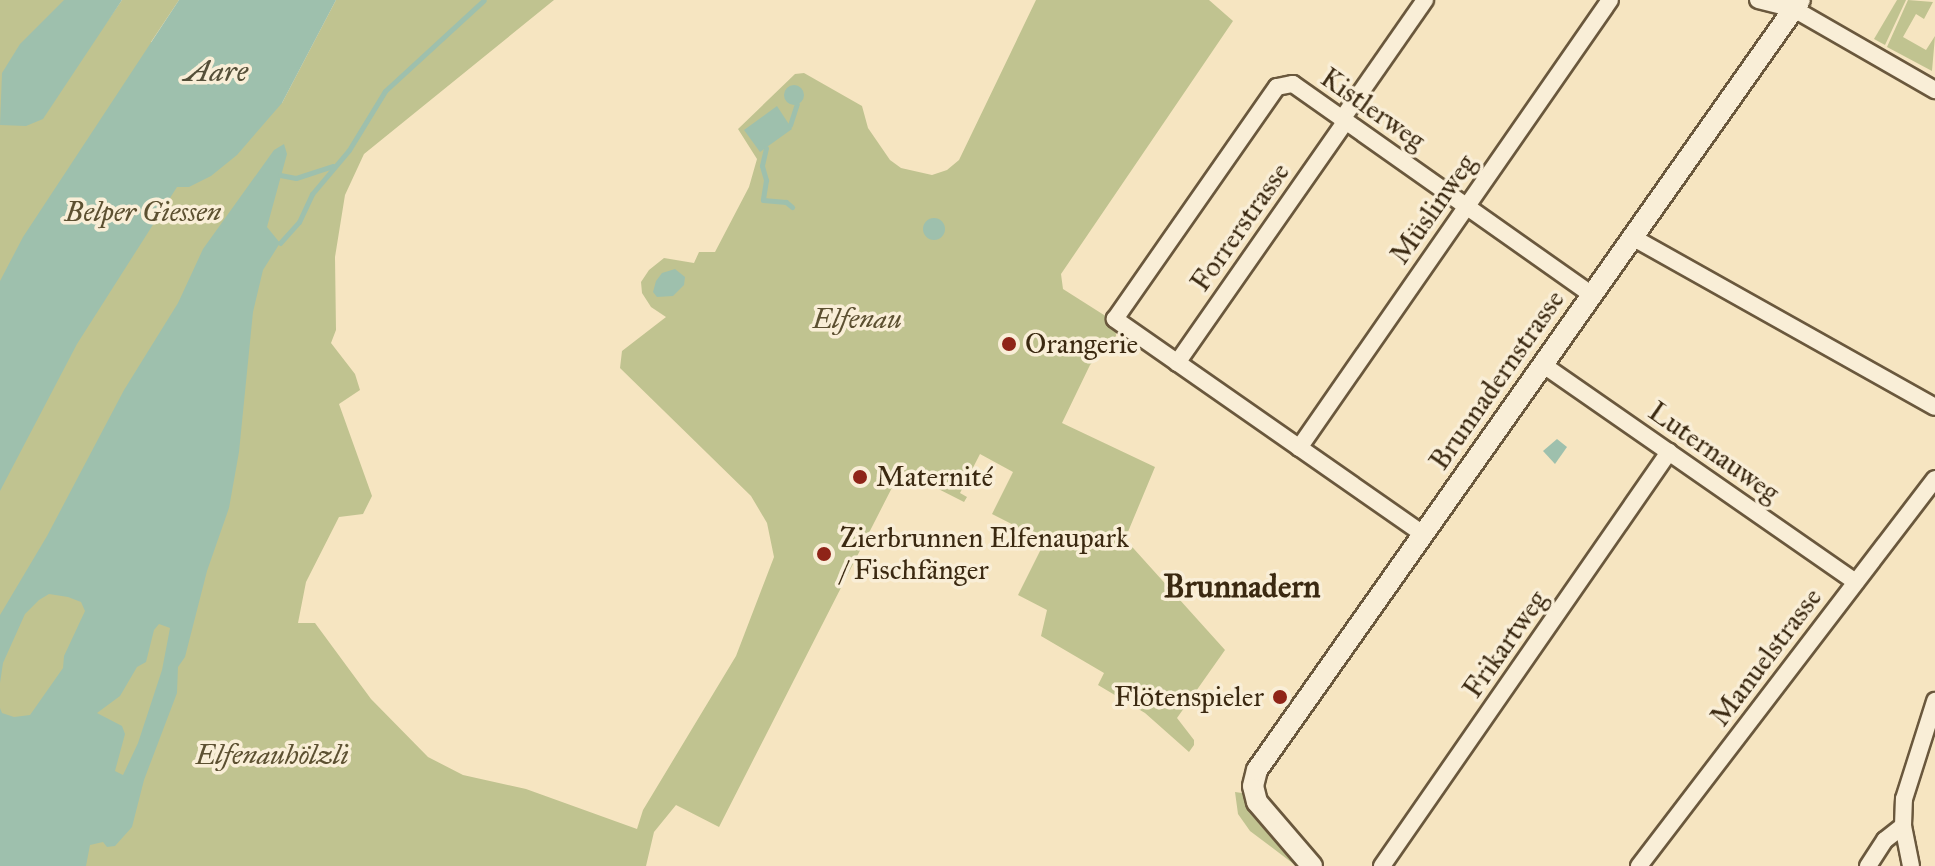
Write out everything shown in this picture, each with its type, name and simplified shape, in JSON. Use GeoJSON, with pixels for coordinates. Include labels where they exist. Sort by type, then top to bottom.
{"type":"FeatureCollection","features":[{"type":"Feature","properties":{"kind":"street","name":"Forrerstrasse"},"geometry":{"type":"LineString","coordinates":[[1177,363],[1425,0]]}},
{"type":"Feature","properties":{"kind":"street","name":"Müslinweg"},"geometry":{"type":"LineString","coordinates":[[1299,448],[1610,0]]}},
{"type":"Feature","properties":{"kind":"street"},"geometry":{"type":"LineString","coordinates":[[1758,0],[1797,5],[1935,90]]}},
{"type":"Feature","properties":{"kind":"street","name":"Brunnadernstrasse"},"geometry":{"type":"LineString","coordinates":[[1312,866],[1254,797],[1253,781],[1259,766],[1797,5]]}},
{"type":"Feature","properties":{"kind":"street","name":"Kistlerweg"},"geometry":{"type":"LineString","coordinates":[[1177,363],[1115,319],[1277,87],[1293,84],[1591,294]]}},
{"type":"Feature","properties":{"kind":"street"},"geometry":{"type":"LineString","coordinates":[[1632,237],[1935,407]]}},
{"type":"Feature","properties":{"kind":"street"},"geometry":{"type":"LineString","coordinates":[[1177,363],[1423,534]]}},
{"type":"Feature","properties":{"kind":"street","name":"Luternauweg"},"geometry":{"type":"LineString","coordinates":[[1542,364],[1856,582]]}},
{"type":"Feature","properties":{"kind":"street","name":"Frikartweg"},"geometry":{"type":"LineString","coordinates":[[1382,866],[1669,452]]}},
{"type":"Feature","properties":{"kind":"street","name":"Manuelstrasse"},"geometry":{"type":"LineString","coordinates":[[1639,866],[1935,479]]}},
{"type":"Feature","properties":{"kind":"street"},"geometry":{"type":"LineString","coordinates":[[1911,866],[1903,826],[1904,799],[1935,701]]}},
{"type":"Feature","properties":{"kind":"street"},"geometry":{"type":"LineString","coordinates":[[1868,866],[1885,840],[1903,826]]}},
{"type":"Feature","properties":{"kind":"green space"},"geometry":{"type":"Polygon","coordinates":[[[0,0],[64,0],[106,23],[122,0],[179,0],[151,42],[282,103],[336,0],[554,0],[364,154],[345,195],[335,257],[336,330],[331,343],[355,374],[360,390],[339,404],[372,496],[363,514],[339,517],[306,582],[298,623],[315,623],[371,699],[428,757],[463,775],[526,789],[637,829],[643,810],[736,656],[774,557],[767,523],[751,496],[620,368],[622,351],[666,317],[651,307],[642,293],[641,282],[649,270],[664,258],[694,263],[699,252],[715,252],[749,187],[757,159],[738,129],[795,74],[804,73],[862,106],[868,128],[890,160],[901,168],[932,175],[947,170],[959,160],[1036,0],[1209,0],[1233,21],[1061,274],[1063,289],[1115,322],[1116,336],[1090,365],[1062,423],[1155,467],[1125,539],[1225,650],[1177,718],[1194,740],[1194,745],[1189,752],[1145,713],[1098,685],[1104,673],[1041,636],[1047,610],[1018,595],[1045,541],[992,514],[1013,472],[980,454],[960,493],[967,497],[964,502],[901,470],[719,827],[676,805],[654,832],[646,866],[0,866],[0,0]]]}},
{"type":"Feature","properties":{"kind":"green space"},"geometry":{"type":"Polygon","coordinates":[[[1897,0],[1906,0],[1885,45],[1874,39],[1897,0]]]}},
{"type":"Feature","properties":{"kind":"green space"},"geometry":{"type":"Polygon","coordinates":[[[1908,0],[1933,2],[1924,19],[1916,14],[1903,37],[1926,50],[1935,36],[1932,71],[1887,47],[1908,0]]]}},
{"type":"Feature","properties":{"kind":"green space"},"geometry":{"type":"Polygon","coordinates":[[[1235,792],[1242,793],[1249,812],[1295,865],[1250,831],[1238,814],[1235,792]]]}},
{"type":"Feature","properties":{"kind":"water"},"geometry":{"type":"Polygon","coordinates":[[[64,0],[122,0],[43,119],[26,126],[0,125],[2,73],[20,44],[64,0]]]}},
{"type":"Feature","properties":{"kind":"water","name":"Aare"},"geometry":{"type":"Polygon","coordinates":[[[179,0],[336,0],[282,103],[237,155],[211,176],[189,187],[177,187],[77,344],[0,491],[0,281],[23,237],[179,0]]]}},
{"type":"Feature","properties":{"kind":"water"},"geometry":{"type":"Polygon","coordinates":[[[794,85],[801,88],[804,95],[801,102],[794,105],[787,102],[784,95],[787,88],[794,85]]]}},
{"type":"Feature","properties":{"kind":"water"},"geometry":{"type":"Polygon","coordinates":[[[777,106],[792,129],[760,152],[744,130],[777,106]]]}},
{"type":"Feature","properties":{"kind":"water"},"geometry":{"type":"Polygon","coordinates":[[[284,144],[287,154],[267,227],[280,243],[263,270],[253,312],[239,452],[229,508],[207,571],[185,657],[178,667],[177,693],[144,780],[132,827],[115,846],[107,847],[103,842],[90,845],[86,866],[0,866],[0,708],[2,713],[14,717],[30,715],[63,668],[64,656],[85,611],[81,602],[68,597],[49,594],[39,600],[25,614],[3,663],[0,683],[0,615],[47,536],[124,390],[178,303],[203,249],[274,150],[284,144]],[[159,624],[154,630],[146,662],[137,667],[120,696],[97,713],[122,726],[125,734],[115,771],[123,775],[138,743],[162,670],[170,628],[159,624]]]}},
{"type":"Feature","properties":{"kind":"water"},"geometry":{"type":"Polygon","coordinates":[[[934,218],[942,221],[945,229],[942,237],[934,240],[926,237],[923,229],[926,221],[934,218]]]}},
{"type":"Feature","properties":{"kind":"water"},"geometry":{"type":"Polygon","coordinates":[[[675,269],[685,277],[684,285],[673,296],[657,297],[653,292],[656,281],[662,273],[675,269]]]}},
{"type":"Feature","properties":{"kind":"water"},"geometry":{"type":"Polygon","coordinates":[[[1557,439],[1567,447],[1555,464],[1543,451],[1557,439]]]}},
{"type":"Feature","properties":{"kind":"waterway"},"geometry":{"type":"LineString","coordinates":[[280,243],[299,222],[312,194],[349,150],[385,91],[484,0]]}},
{"type":"Feature","properties":{"kind":"waterway"},"geometry":{"type":"LineString","coordinates":[[790,125],[797,104]]}},
{"type":"Feature","properties":{"kind":"waterway"},"geometry":{"type":"LineString","coordinates":[[766,148],[762,166],[766,180],[763,200],[786,202],[792,207]]}},
{"type":"Feature","properties":{"kind":"waterway"},"geometry":{"type":"LineString","coordinates":[[280,175],[296,178],[333,166]]}},
{"type":"Feature","properties":{"kind":"place","name":"Orangerie"},"geometry":{"type":"Point","coordinates":[1009,344]}},
{"type":"Feature","properties":{"kind":"place","name":"Maternité"},"geometry":{"type":"Point","coordinates":[860,477]}},
{"type":"Feature","properties":{"kind":"place","name":"Zierbrunnen Elfenaupark / Fischfänger"},"geometry":{"type":"Point","coordinates":[824,554]}},
{"type":"Feature","properties":{"kind":"place","name":"Flötenspieler"},"geometry":{"type":"Point","coordinates":[1280,697]}},
{"type":"Feature","properties":{"kind":"district","name":"Brunnadern"},"geometry":{"type":"Point","coordinates":[1242,587]}},
{"type":"Feature","properties":{"kind":"park label","name":"Belper Giessen"},"geometry":{"type":"Point","coordinates":[143,212]}},
{"type":"Feature","properties":{"kind":"park label","name":"Elfenau"},"geometry":{"type":"Point","coordinates":[857,319]}},
{"type":"Feature","properties":{"kind":"park label","name":"Elfenauhölzli"},"geometry":{"type":"Point","coordinates":[272,755]}}]}
